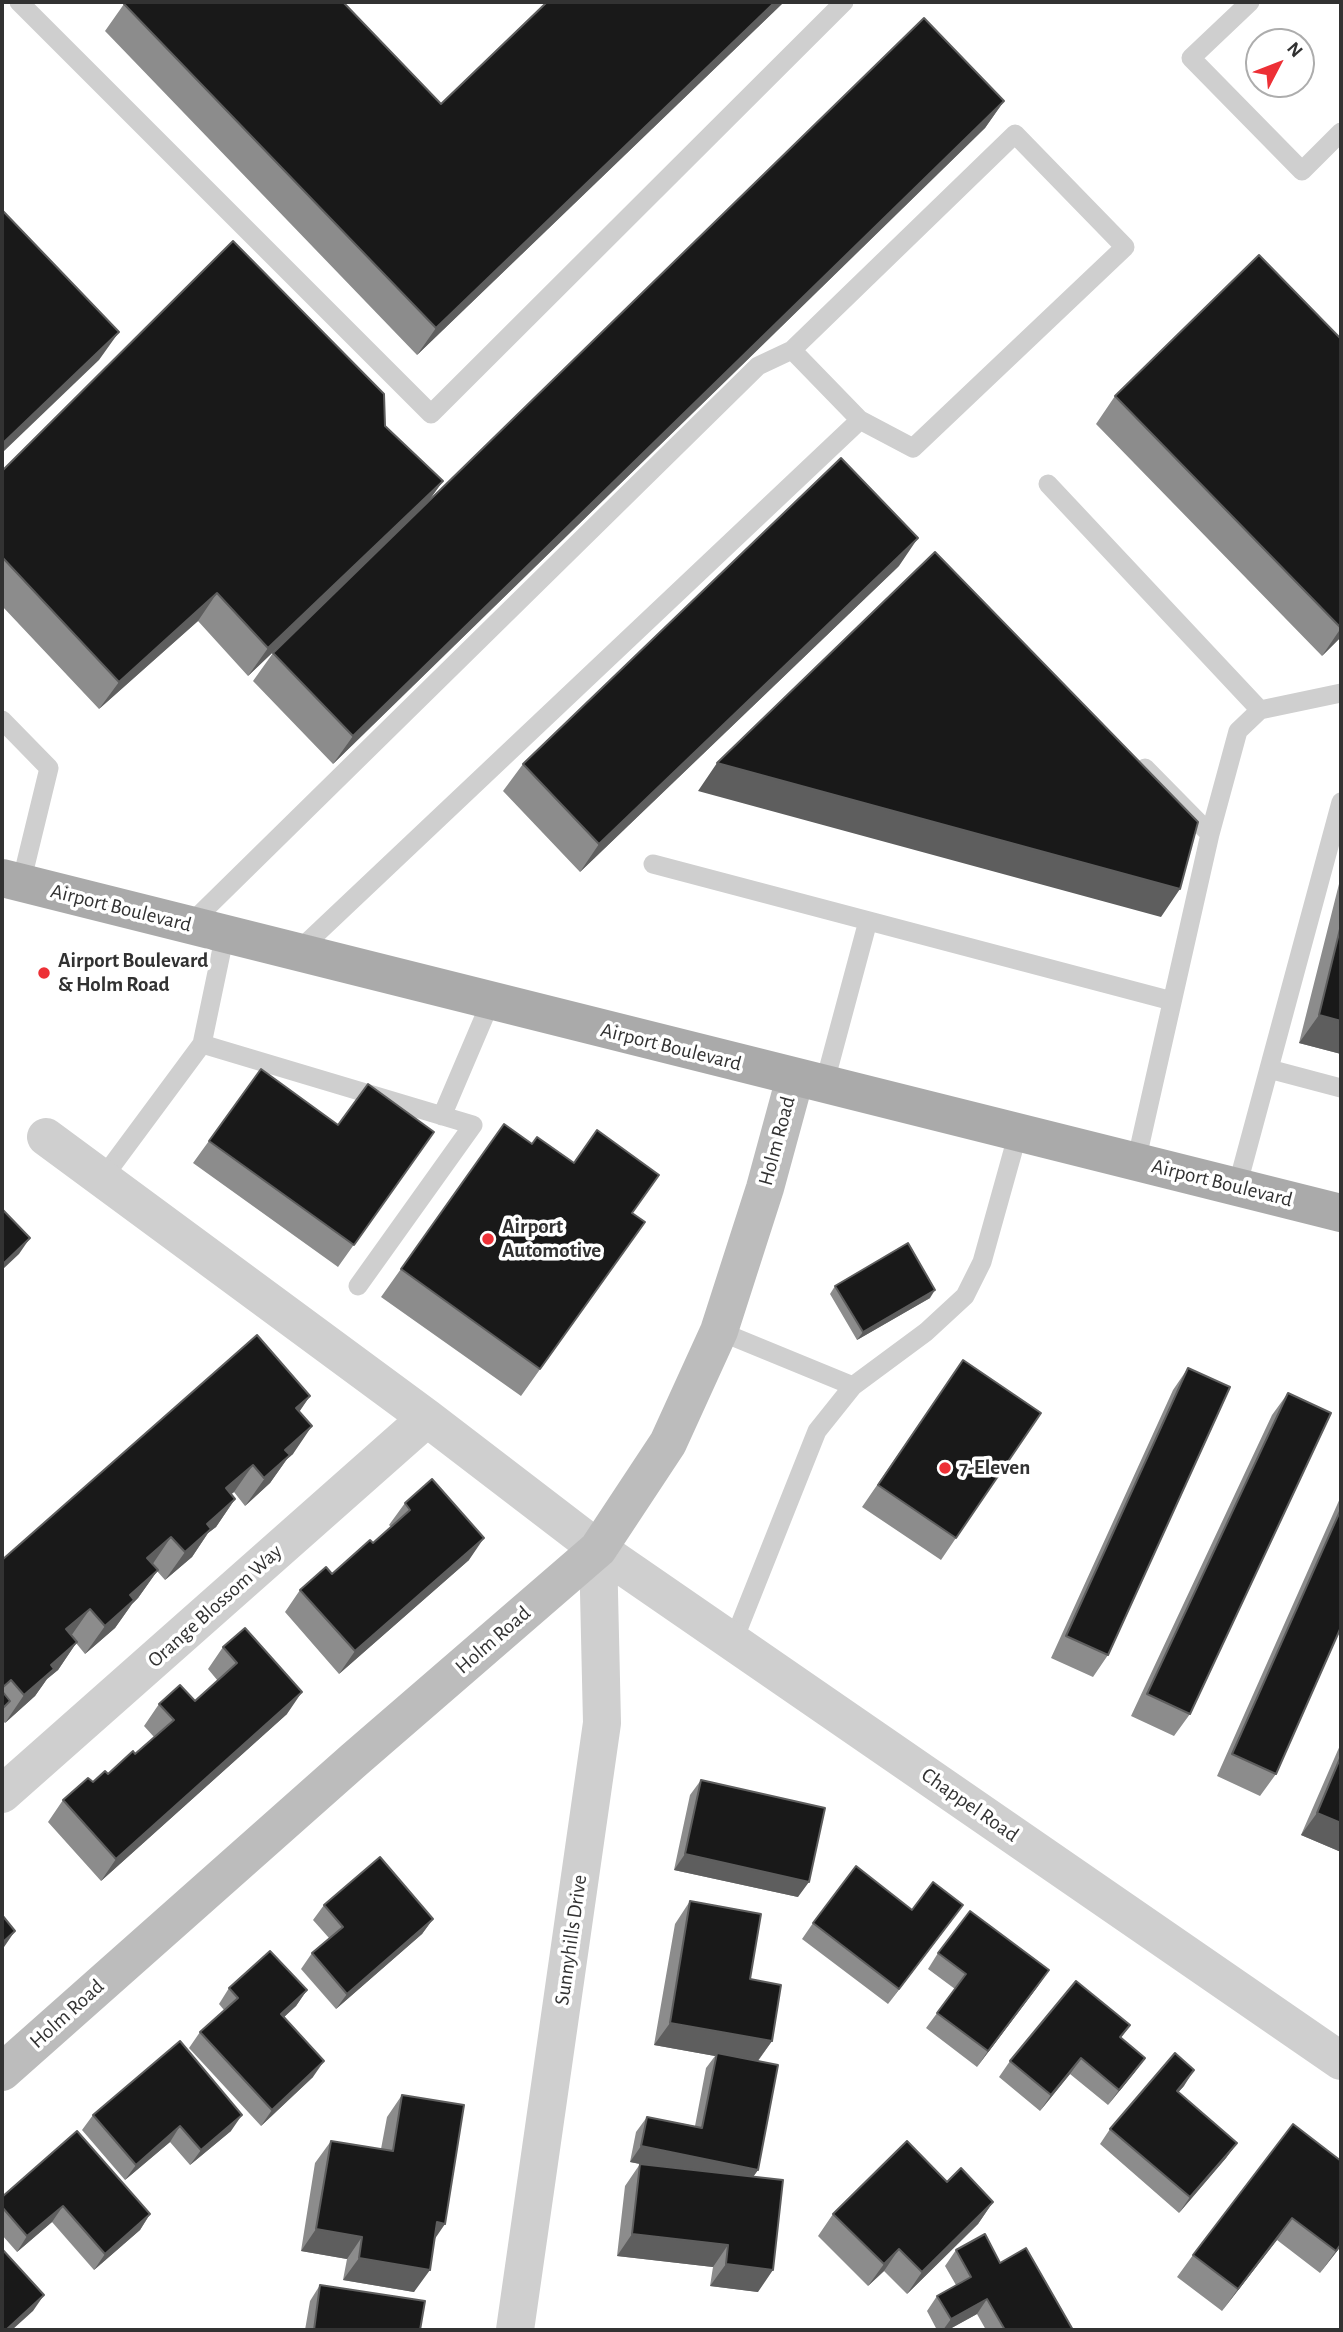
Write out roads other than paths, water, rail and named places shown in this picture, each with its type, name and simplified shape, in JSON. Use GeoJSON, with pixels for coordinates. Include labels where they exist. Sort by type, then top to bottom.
{"type":"FeatureCollection","features":[{"type":"Feature","properties":{"kind":"main road","name":"Airport Boulevard"},"geometry":{"type":"LineString","coordinates":[[12,880],[1341,1213]]}},
{"type":"Feature","properties":{"kind":"street","name":"Holm Road"},"geometry":{"type":"LineString","coordinates":[[2,2072],[364,1751],[598,1549],[668,1443],[719,1331],[765,1188],[809,1081]]}},
{"type":"Feature","properties":{"kind":"street","name":"Chappel Road"},"geometry":{"type":"LineString","coordinates":[[46,1137],[427,1418],[598,1549],[1341,2061]]}},
{"type":"Feature","properties":{"kind":"street","name":"Orange Blossom Way"},"geometry":{"type":"LineString","coordinates":[[2,1794],[427,1418]]}},
{"type":"Feature","properties":{"kind":"street","name":"Sunnyhills Drive"},"geometry":{"type":"LineString","coordinates":[[515,2330],[602,1723],[598,1549]]}},
{"type":"Feature","properties":{"kind":"lane"},"geometry":{"type":"LineString","coordinates":[[19,2],[431,414],[844,2]]}},
{"type":"Feature","properties":{"kind":"lane"},"geometry":{"type":"LineString","coordinates":[[1250,2],[1191,58],[1302,170],[1341,132]]}},
{"type":"Feature","properties":{"kind":"lane"},"geometry":{"type":"LineString","coordinates":[[189,925],[758,366],[792,350],[1015,134],[1125,247],[913,448],[860,420],[792,350]]}},
{"type":"Feature","properties":{"kind":"lane"},"geometry":{"type":"LineString","coordinates":[[296,953],[860,420]]}},
{"type":"Feature","properties":{"kind":"lane"},"geometry":{"type":"LineString","coordinates":[[1048,484],[1260,710]]}},
{"type":"Feature","properties":{"kind":"lane"},"geometry":{"type":"LineString","coordinates":[[1136,1162],[1210,834],[1238,731],[1260,710],[1341,693]]}},
{"type":"Feature","properties":{"kind":"lane"},"geometry":{"type":"LineString","coordinates":[[2,720],[49,768],[12,880]]}},
{"type":"Feature","properties":{"kind":"lane"},"geometry":{"type":"LineString","coordinates":[[1132,754],[1210,834]]}},
{"type":"Feature","properties":{"kind":"lane"},"geometry":{"type":"LineString","coordinates":[[1237,1187],[1341,802]]}},
{"type":"Feature","properties":{"kind":"lane"},"geometry":{"type":"LineString","coordinates":[[653,864],[1172,1001]]}},
{"type":"Feature","properties":{"kind":"lane"},"geometry":{"type":"LineString","coordinates":[[809,1081],[868,921]]}},
{"type":"Feature","properties":{"kind":"lane"},"geometry":{"type":"LineString","coordinates":[[102,1179],[202,1044],[225,934]]}},
{"type":"Feature","properties":{"kind":"lane"},"geometry":{"type":"LineString","coordinates":[[442,1116],[491,1001]]}},
{"type":"Feature","properties":{"kind":"lane"},"geometry":{"type":"LineString","coordinates":[[202,1044],[473,1125],[358,1286]]}},
{"type":"Feature","properties":{"kind":"lane"},"geometry":{"type":"LineString","coordinates":[[1269,1069],[1341,1088]]}},
{"type":"Feature","properties":{"kind":"lane"},"geometry":{"type":"LineString","coordinates":[[733,1642],[817,1431],[853,1386],[926,1332],[965,1296],[982,1262],[1018,1133]]}},
{"type":"Feature","properties":{"kind":"lane"},"geometry":{"type":"LineString","coordinates":[[719,1331],[853,1386]]}},
{"type":"Feature","properties":{"kind":"place","name":"Airport Boulevard & Holm Road"},"geometry":{"type":"Point","coordinates":[44,973]}},
{"type":"Feature","properties":{"kind":"place","name":"Airport Automotive"},"geometry":{"type":"Point","coordinates":[488,1239]}},
{"type":"Feature","properties":{"kind":"place","name":"7-Eleven"},"geometry":{"type":"Point","coordinates":[945,1468]}}]}
